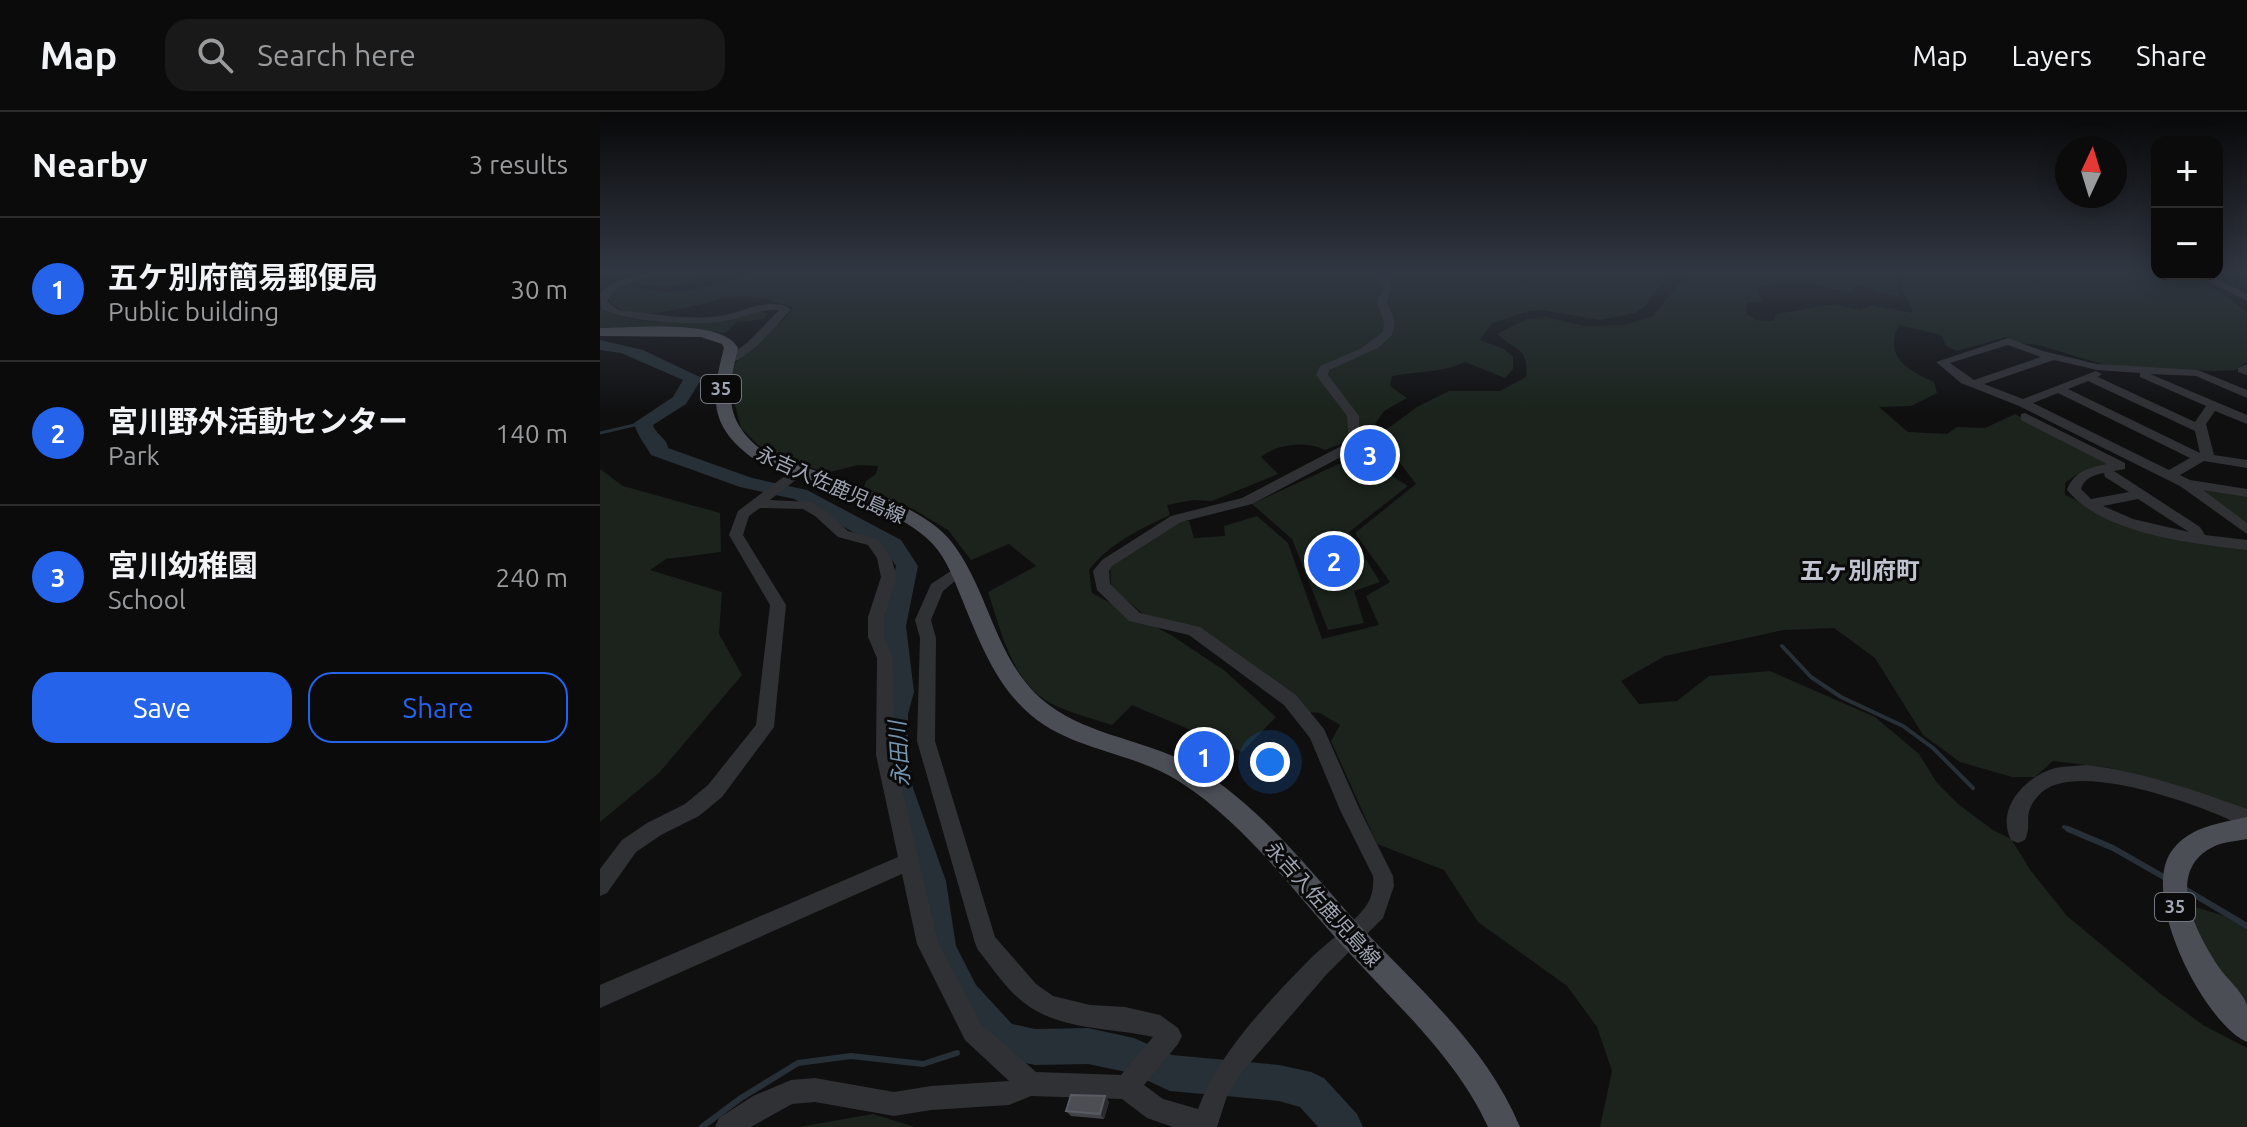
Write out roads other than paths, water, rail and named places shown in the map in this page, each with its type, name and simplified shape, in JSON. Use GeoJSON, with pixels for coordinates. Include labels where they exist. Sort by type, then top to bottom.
{"type":"FeatureCollection","features":[{"type":"Feature","properties":{"kind":"main road","name":"35"},"geometry":{"type":"LineString","coordinates":[[600,332],[713,334],[728,342],[728,362]]}},
{"type":"Feature","properties":{"kind":"main road","name":"永吉入佐鹿児島線"},"geometry":{"type":"LineString","coordinates":[[728,362],[720,391],[735,436],[745,447],[794,475],[861,496],[915,522],[940,540],[960,570],[1003,669],[1018,690],[1066,727],[1183,772],[1220,798],[1256,830],[1476,1072],[1504,1127]]}},
{"type":"Feature","properties":{"kind":"main road","name":"35"},"geometry":{"type":"LineString","coordinates":[[2242,828],[2210,836],[2190,848],[2182,858],[2172,885],[2177,916],[2189,949],[2226,1003],[2247,1027]]}},
{"type":"Feature","properties":{"kind":"street"},"geometry":{"type":"LineString","coordinates":[[696,318],[723,318]]}},
{"type":"Feature","properties":{"kind":"street"},"geometry":{"type":"LineString","coordinates":[[728,362],[780,318]]}},
{"type":"Feature","properties":{"kind":"street"},"geometry":{"type":"LineString","coordinates":[[1132,1079],[1156,1109],[1204,1125],[1217,1090],[1234,1062],[1318,967],[1375,911],[1384,886],[1383,876],[1350,810],[1318,734],[1290,700],[1194,631],[1135,617],[1110,597],[1102,586],[1101,578],[1107,563],[1176,519],[1247,501],[1355,444],[1353,416],[1322,375],[1324,368],[1379,344],[1388,335],[1391,324],[1389,318]]}},
{"type":"Feature","properties":{"kind":"street"},"geometry":{"type":"LineString","coordinates":[[2247,394],[2193,372],[2110,369],[2052,357],[2008,341],[1942,362],[1965,381],[2024,410],[2120,466],[2081,476],[2076,482],[2074,490],[2088,505],[2113,518],[2199,539],[2247,545]]}},
{"type":"Feature","properties":{"kind":"street"},"geometry":{"type":"LineString","coordinates":[[1974,384],[2052,357]]}},
{"type":"Feature","properties":{"kind":"street"},"geometry":{"type":"LineString","coordinates":[[2024,410],[2058,389],[2110,369]]}},
{"type":"Feature","properties":{"kind":"street"},"geometry":{"type":"LineString","coordinates":[[2136,371],[2247,420]]}},
{"type":"Feature","properties":{"kind":"street"},"geometry":{"type":"LineString","coordinates":[[2089,377],[2201,429]]}},
{"type":"Feature","properties":{"kind":"street"},"geometry":{"type":"LineString","coordinates":[[2058,389],[2204,458],[2247,464]]}},
{"type":"Feature","properties":{"kind":"street"},"geometry":{"type":"LineString","coordinates":[[2204,458],[2200,424],[2213,405]]}},
{"type":"Feature","properties":{"kind":"street"},"geometry":{"type":"LineString","coordinates":[[2024,410],[2185,483],[2247,530]]}},
{"type":"Feature","properties":{"kind":"street"},"geometry":{"type":"LineString","coordinates":[[2170,475],[2204,458]]}},
{"type":"Feature","properties":{"kind":"street"},"geometry":{"type":"LineString","coordinates":[[2110,474],[2195,530],[2199,539]]}},
{"type":"Feature","properties":{"kind":"street"},"geometry":{"type":"LineString","coordinates":[[600,886],[629,846],[692,810],[715,791],[765,727],[778,605],[736,535],[743,514],[794,475]]}},
{"type":"Feature","properties":{"kind":"street"},"geometry":{"type":"LineString","coordinates":[[2185,483],[2247,493]]}},
{"type":"Feature","properties":{"kind":"street"},"geometry":{"type":"LineString","coordinates":[[2098,503],[2140,494]]}},
{"type":"Feature","properties":{"kind":"street"},"geometry":{"type":"LineString","coordinates":[[758,501],[806,505],[843,534],[873,542],[884,557],[889,577],[876,617],[876,637],[885,658],[885,755],[928,944],[947,987],[973,1032],[1031,1084]]}},
{"type":"Feature","properties":{"kind":"street"},"geometry":{"type":"LineString","coordinates":[[728,1127],[791,1092],[815,1090],[894,1104],[931,1098],[1009,1093],[1031,1084],[1132,1079],[1170,1036],[1160,1027],[1148,1024],[1090,1017],[1048,1006],[1028,992],[986,943],[926,741],[928,638],[923,620],[936,588],[960,570]]}},
{"type":"Feature","properties":{"kind":"street"},"geometry":{"type":"LineString","coordinates":[[2018,834],[2018,809],[2035,786],[2057,774],[2083,771],[2155,786],[2240,815],[2242,828]]}},
{"type":"Feature","properties":{"kind":"street"},"geometry":{"type":"LineString","coordinates":[[600,997],[910,861]]}},
{"type":"Feature","properties":{"kind":"waterway","name":"永田川"},"geometry":{"type":"LineString","coordinates":[[600,345],[638,354],[693,378],[680,400],[643,423],[647,437],[659,445],[658,451],[747,483],[800,494],[893,545],[907,566],[894,626],[901,692],[895,714],[894,757],[899,788],[930,881],[940,948],[964,997],[1002,1040],[1035,1047],[1088,1046],[1134,1056],[1170,1073],[1279,1083],[1311,1091],[1344,1127]]}},
{"type":"Feature","properties":{"kind":"waterway"},"geometry":{"type":"LineString","coordinates":[[600,433],[643,423]]}},
{"type":"Feature","properties":{"kind":"waterway"},"geometry":{"type":"LineString","coordinates":[[1782,646],[1811,677],[1841,697],[1903,726],[1933,748],[1973,788]]}},
{"type":"Feature","properties":{"kind":"waterway"},"geometry":{"type":"LineString","coordinates":[[2064,827],[2073,831]]}},
{"type":"Feature","properties":{"kind":"waterway"},"geometry":{"type":"LineString","coordinates":[[2068,829],[2113,848],[2169,880]]}},
{"type":"Feature","properties":{"kind":"waterway"},"geometry":{"type":"LineString","coordinates":[[2183,888],[2247,926]]}},
{"type":"Feature","properties":{"kind":"waterway"},"geometry":{"type":"LineString","coordinates":[[702,1127],[741,1098],[798,1063],[851,1056],[923,1064],[957,1053]]}},
{"type":"Feature","properties":{"kind":"place","name":"宮川幼稚園"},"geometry":{"type":"Point","coordinates":[1370,455]}},
{"type":"Feature","properties":{"kind":"place","name":"宮川野外活動センター"},"geometry":{"type":"Point","coordinates":[1334,561]}},
{"type":"Feature","properties":{"kind":"place","name":"五ケ別府簡易郵便局"},"geometry":{"type":"Point","coordinates":[1204,757]}},
{"type":"Feature","properties":{"kind":"district","name":"五ヶ別府町"},"geometry":{"type":"Point","coordinates":[1860,571]}}]}
